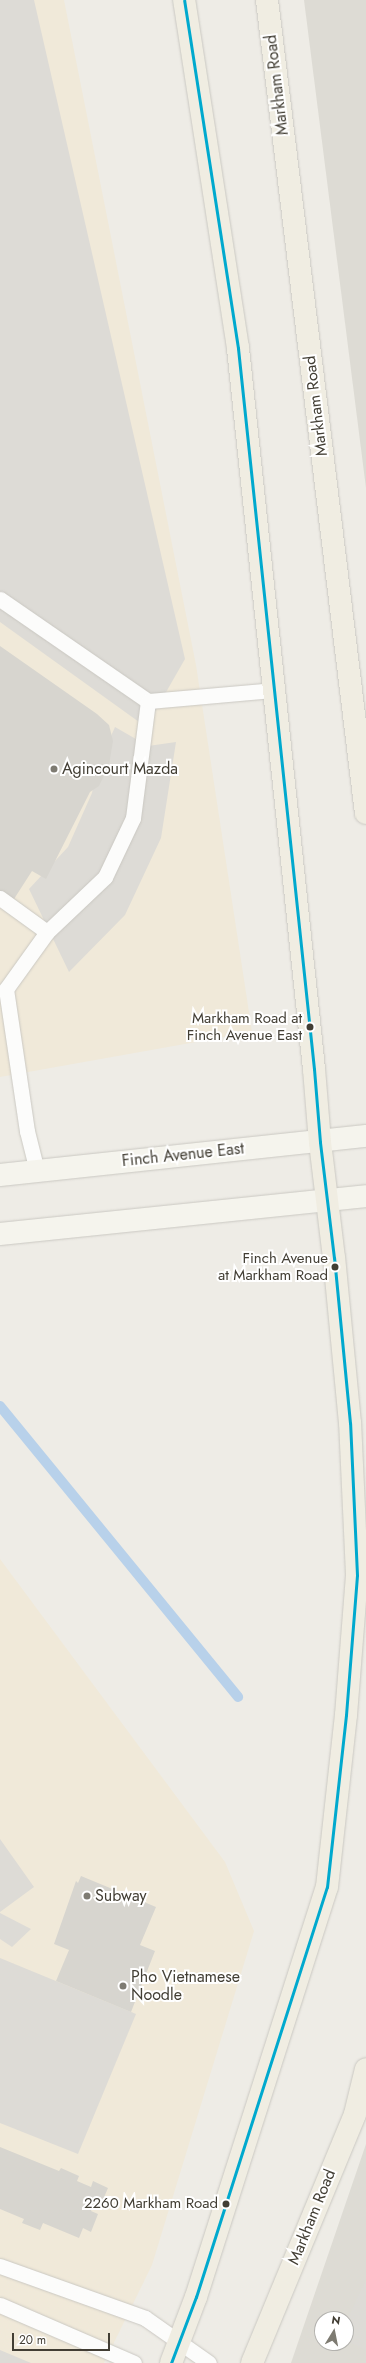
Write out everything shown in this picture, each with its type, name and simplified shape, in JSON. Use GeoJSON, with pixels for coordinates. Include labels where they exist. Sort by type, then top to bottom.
{"type":"FeatureCollection","features":[{"type":"Feature","properties":{"kind":"main road"},"geometry":{"type":"LineString","coordinates":[[171,2363],[180,2343],[327,1887],[346,1722],[357,1575],[350,1423],[334,1258],[320,1142],[314,1069],[238,348],[184,0]]}},
{"type":"Feature","properties":{"kind":"main road","name":"Markham Road"},"geometry":{"type":"LineString","coordinates":[[267,0],[366,813]]}},
{"type":"Feature","properties":{"kind":"main road","name":"Finch Avenue East"},"geometry":{"type":"LineString","coordinates":[[0,1175],[366,1136]]}},
{"type":"Feature","properties":{"kind":"main road"},"geometry":{"type":"LineString","coordinates":[[0,1234],[366,1196]]}},
{"type":"Feature","properties":{"kind":"main road","name":"Markham Road"},"geometry":{"type":"LineString","coordinates":[[252,2363],[355,2114],[366,2069]]}},
{"type":"Feature","properties":{"kind":"lane"},"geometry":{"type":"LineString","coordinates":[[0,600],[148,701],[274,690]]}},
{"type":"Feature","properties":{"kind":"lane"},"geometry":{"type":"LineString","coordinates":[[37,1171],[27,1131],[3,987],[47,932],[105,877],[133,818],[148,701]]}},
{"type":"Feature","properties":{"kind":"lane"},"geometry":{"type":"LineString","coordinates":[[0,898],[47,932]]}},
{"type":"Feature","properties":{"kind":"lane"},"geometry":{"type":"LineString","coordinates":[[0,2266],[145,2318],[209,2363]]}},
{"type":"Feature","properties":{"kind":"lane"},"geometry":{"type":"LineString","coordinates":[[0,2305],[134,2363]]}},
{"type":"Feature","properties":{"kind":"shaded area"},"geometry":{"type":"Polygon","coordinates":[[[0,0],[64,0],[196,665],[252,1032],[0,1077],[0,0]]]}},
{"type":"Feature","properties":{"kind":"shaded area"},"geometry":{"type":"Polygon","coordinates":[[[0,0],[34,0],[185,659],[146,727],[0,622],[0,0]]]}},
{"type":"Feature","properties":{"kind":"shaded area"},"geometry":{"type":"Polygon","coordinates":[[[304,0],[366,0],[366,488],[304,0]]]}},
{"type":"Feature","properties":{"kind":"shaded area"},"geometry":{"type":"Polygon","coordinates":[[[115,727],[148,746],[176,742],[161,838],[125,915],[69,972],[29,889],[68,847],[92,793],[97,768],[115,727]]]}},
{"type":"Feature","properties":{"kind":"shaded area"},"geometry":{"type":"Polygon","coordinates":[[[0,1559],[225,1862],[254,1931],[152,2265],[104,2363],[0,2363],[0,1559]]]}},
{"type":"Feature","properties":{"kind":"shaded area"},"geometry":{"type":"Polygon","coordinates":[[[0,1839],[34,1887],[0,1912],[0,1839]]]}},
{"type":"Feature","properties":{"kind":"shaded area"},"geometry":{"type":"Polygon","coordinates":[[[0,1913],[31,1929],[12,1947],[0,1939],[0,1913]]]}},
{"type":"Feature","properties":{"kind":"shaded area"},"geometry":{"type":"Polygon","coordinates":[[[0,1958],[136,2014],[78,2154],[0,2123],[0,1958]]]}},
{"type":"Feature","properties":{"kind":"shaded area"},"geometry":{"type":"Polygon","coordinates":[[[366,2144],[366,2363],[291,2363],[366,2144]]]}},
{"type":"Feature","properties":{"kind":"shaded area"},"geometry":{"type":"Polygon","coordinates":[[[366,2280],[366,2350],[354,2345],[354,2311],[351,2311],[366,2280]]]}},
{"type":"Feature","properties":{"kind":"shaded area"},"geometry":{"type":"Polygon","coordinates":[[[0,2350],[31,2363],[0,2363],[0,2350]]]}},
{"type":"Feature","properties":{"kind":"building","name":"Agincourt Mazda"},"geometry":{"type":"Polygon","coordinates":[[[0,646],[97,714],[109,725],[113,741],[109,765],[99,786],[90,792],[46,879],[32,871],[14,899],[0,891],[0,646]]]}},
{"type":"Feature","properties":{"kind":"building"},"geometry":{"type":"Polygon","coordinates":[[[81,1876],[156,1907],[140,1945],[155,1951],[131,2012],[56,1981],[69,1950],[54,1944],[76,1881],[78,1883],[81,1876]]]}},
{"type":"Feature","properties":{"kind":"building"},"geometry":{"type":"Polygon","coordinates":[[[0,2147],[59,2171],[61,2168],[79,2176],[77,2181],[91,2187],[93,2181],[108,2188],[102,2202],[95,2199],[91,2211],[98,2214],[91,2232],[83,2228],[79,2238],[43,2223],[40,2230],[22,2223],[24,2219],[0,2209],[0,2147]]]}},
{"type":"Feature","properties":{"kind":"waterway"},"geometry":{"type":"LineString","coordinates":[[0,1406],[238,1697]]}},
{"type":"Feature","properties":{"kind":"transit line"},"geometry":{"type":"LineString","coordinates":[[171,2363],[196,2297],[327,1887],[346,1715],[357,1575],[350,1423],[334,1258],[320,1142],[314,1069],[238,348],[184,0]]}},
{"type":"Feature","properties":{"kind":"place","name":"Agincourt Mazda"},"geometry":{"type":"Point","coordinates":[54,769]}},
{"type":"Feature","properties":{"kind":"place","name":"Markham Road at Finch Avenue East"},"geometry":{"type":"Point","coordinates":[310,1027]}},
{"type":"Feature","properties":{"kind":"place","name":"Finch Avenue at Markham Road"},"geometry":{"type":"Point","coordinates":[335,1267]}},
{"type":"Feature","properties":{"kind":"place","name":"Subway"},"geometry":{"type":"Point","coordinates":[87,1896]}},
{"type":"Feature","properties":{"kind":"place","name":"Pho Vietnamese Noodle"},"geometry":{"type":"Point","coordinates":[123,1986]}},
{"type":"Feature","properties":{"kind":"place","name":"2260 Markham Road"},"geometry":{"type":"Point","coordinates":[226,2204]}}]}
